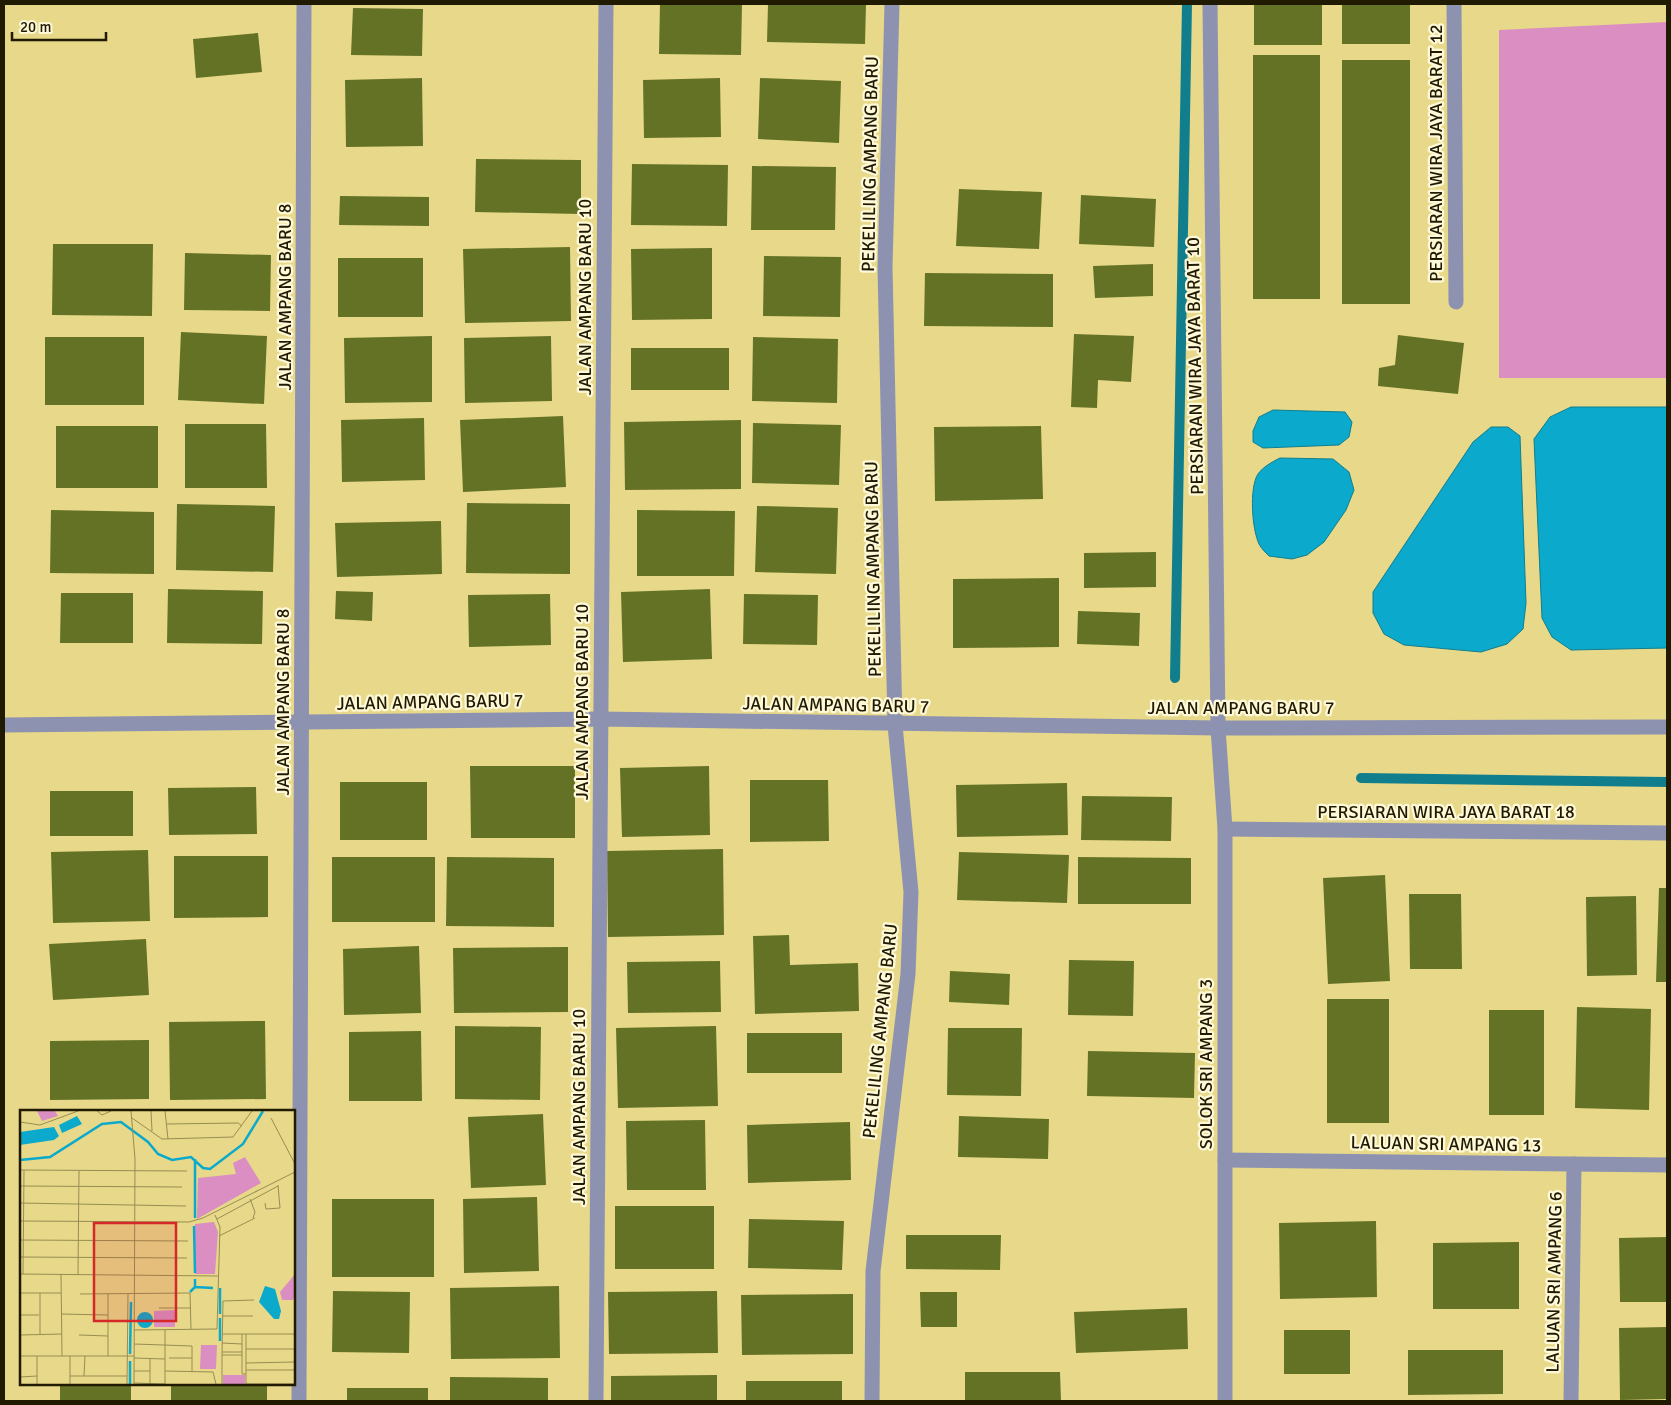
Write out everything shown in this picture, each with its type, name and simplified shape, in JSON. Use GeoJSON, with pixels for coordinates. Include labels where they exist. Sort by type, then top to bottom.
{"type":"FeatureCollection","features":[{"type":"Feature","properties":{"kind":"street","name":"JALAN AMPANG BARU 8"},"geometry":{"type":"LineString","coordinates":[[299,1401],[304,4]]}},
{"type":"Feature","properties":{"kind":"street","name":"JALAN AMPANG BARU 10"},"geometry":{"type":"LineString","coordinates":[[596,1401],[606,4]]}},
{"type":"Feature","properties":{"kind":"street","name":"PEKELILING AMPANG BARU"},"geometry":{"type":"LineString","coordinates":[[872,1401],[873,1271],[908,974],[912,892],[895,725],[886,267],[892,4]]}},
{"type":"Feature","properties":{"kind":"street","name":"PERSIARAN WIRA JAYA BARAT 10"},"geometry":{"type":"LineString","coordinates":[[1210,4],[1218,728]]}},
{"type":"Feature","properties":{"kind":"street","name":"PERSIARAN WIRA JAYA BARAT 12"},"geometry":{"type":"LineString","coordinates":[[1454,4],[1456,302]]}},
{"type":"Feature","properties":{"kind":"street","name":"JALAN AMPANG BARU 7"},"geometry":{"type":"LineString","coordinates":[[4,725],[601,720],[1218,728],[1667,727]]}},
{"type":"Feature","properties":{"kind":"street","name":"SOLOK SRI AMPANG 3"},"geometry":{"type":"LineString","coordinates":[[1218,728],[1225,829],[1225,1401]]}},
{"type":"Feature","properties":{"kind":"street","name":"PERSIARAN WIRA JAYA BARAT 18"},"geometry":{"type":"LineString","coordinates":[[1225,829],[1667,832]]}},
{"type":"Feature","properties":{"kind":"street","name":"LALUAN SRI AMPANG 13"},"geometry":{"type":"LineString","coordinates":[[1225,1160],[1667,1165]]}},
{"type":"Feature","properties":{"kind":"street","name":"LALUAN SRI AMPANG 6"},"geometry":{"type":"LineString","coordinates":[[1571,1401],[1574,1164]]}},
{"type":"Feature","properties":{"kind":"shaded area"},"geometry":{"type":"Polygon","coordinates":[[[1667,22],[1667,378],[1499,378],[1499,30],[1667,22]]]}},
{"type":"Feature","properties":{"kind":"water"},"geometry":{"type":"Polygon","coordinates":[[[1571,407],[1667,407],[1667,648],[1571,650],[1552,637],[1542,618],[1534,439],[1550,417],[1571,407]]]}},
{"type":"Feature","properties":{"kind":"water"},"geometry":{"type":"Polygon","coordinates":[[[1273,410],[1345,412],[1352,422],[1349,437],[1339,445],[1263,448],[1253,442],[1253,431],[1259,417],[1273,410]]]}},
{"type":"Feature","properties":{"kind":"water"},"geometry":{"type":"Polygon","coordinates":[[[1491,427],[1508,427],[1520,436],[1526,603],[1523,629],[1507,644],[1481,652],[1404,645],[1384,634],[1373,613],[1373,592],[1473,442],[1491,427]]]}},
{"type":"Feature","properties":{"kind":"water"},"geometry":{"type":"Polygon","coordinates":[[[1280,458],[1333,459],[1349,472],[1354,490],[1346,510],[1324,542],[1307,555],[1292,559],[1269,556],[1266,553],[1259,544],[1253,519],[1253,489],[1255,480],[1262,469],[1280,458]]]}},
{"type":"Feature","properties":{"kind":"building"},"geometry":{"type":"Polygon","coordinates":[[[660,4],[742,4],[741,55],[659,54],[660,4]]]}},
{"type":"Feature","properties":{"kind":"building"},"geometry":{"type":"Polygon","coordinates":[[[768,4],[866,4],[865,44],[767,42],[768,4]]]}},
{"type":"Feature","properties":{"kind":"building"},"geometry":{"type":"Polygon","coordinates":[[[1254,4],[1322,4],[1322,45],[1254,45],[1254,4]]]}},
{"type":"Feature","properties":{"kind":"building"},"geometry":{"type":"Polygon","coordinates":[[[1342,4],[1410,4],[1410,44],[1342,44],[1342,4]]]}},
{"type":"Feature","properties":{"kind":"building"},"geometry":{"type":"Polygon","coordinates":[[[353,8],[423,9],[422,56],[351,55],[353,8]]]}},
{"type":"Feature","properties":{"kind":"building"},"geometry":{"type":"Polygon","coordinates":[[[258,33],[262,72],[196,78],[193,39],[258,33]]]}},
{"type":"Feature","properties":{"kind":"building"},"geometry":{"type":"Polygon","coordinates":[[[1253,55],[1320,55],[1320,299],[1253,299],[1253,55]]]}},
{"type":"Feature","properties":{"kind":"building"},"geometry":{"type":"Polygon","coordinates":[[[1342,60],[1410,60],[1410,304],[1342,304],[1342,60]]]}},
{"type":"Feature","properties":{"kind":"building"},"geometry":{"type":"Polygon","coordinates":[[[422,78],[423,146],[346,147],[345,80],[422,78]]]}},
{"type":"Feature","properties":{"kind":"building"},"geometry":{"type":"Polygon","coordinates":[[[720,78],[721,137],[644,138],[643,80],[720,78]]]}},
{"type":"Feature","properties":{"kind":"building"},"geometry":{"type":"Polygon","coordinates":[[[760,78],[841,81],[839,143],[758,139],[760,78]]]}},
{"type":"Feature","properties":{"kind":"building"},"geometry":{"type":"Polygon","coordinates":[[[476,159],[581,160],[581,214],[475,212],[476,159]]]}},
{"type":"Feature","properties":{"kind":"building"},"geometry":{"type":"Polygon","coordinates":[[[632,164],[728,165],[727,226],[631,225],[632,164]]]}},
{"type":"Feature","properties":{"kind":"building"},"geometry":{"type":"Polygon","coordinates":[[[752,166],[836,167],[835,230],[751,230],[752,166]]]}},
{"type":"Feature","properties":{"kind":"building"},"geometry":{"type":"Polygon","coordinates":[[[959,189],[1042,192],[1039,249],[956,246],[959,189]]]}},
{"type":"Feature","properties":{"kind":"building"},"geometry":{"type":"Polygon","coordinates":[[[1081,195],[1156,199],[1154,247],[1079,244],[1081,195]]]}},
{"type":"Feature","properties":{"kind":"building"},"geometry":{"type":"Polygon","coordinates":[[[340,196],[429,197],[429,226],[339,225],[340,196]]]}},
{"type":"Feature","properties":{"kind":"building"},"geometry":{"type":"Polygon","coordinates":[[[53,244],[153,244],[152,316],[52,315],[53,244]]]}},
{"type":"Feature","properties":{"kind":"building"},"geometry":{"type":"Polygon","coordinates":[[[570,247],[571,321],[465,323],[463,249],[570,247]]]}},
{"type":"Feature","properties":{"kind":"building"},"geometry":{"type":"Polygon","coordinates":[[[712,248],[712,319],[632,320],[631,249],[712,248]]]}},
{"type":"Feature","properties":{"kind":"building"},"geometry":{"type":"Polygon","coordinates":[[[185,253],[271,255],[270,311],[184,310],[185,253]]]}},
{"type":"Feature","properties":{"kind":"building"},"geometry":{"type":"Polygon","coordinates":[[[764,256],[841,257],[840,317],[763,316],[764,256]]]}},
{"type":"Feature","properties":{"kind":"building"},"geometry":{"type":"Polygon","coordinates":[[[338,258],[423,258],[423,317],[338,317],[338,258]]]}},
{"type":"Feature","properties":{"kind":"building"},"geometry":{"type":"Polygon","coordinates":[[[1153,264],[1153,296],[1095,298],[1093,266],[1153,264]]]}},
{"type":"Feature","properties":{"kind":"building"},"geometry":{"type":"Polygon","coordinates":[[[925,273],[1053,274],[1053,327],[924,326],[925,273]]]}},
{"type":"Feature","properties":{"kind":"building"},"geometry":{"type":"Polygon","coordinates":[[[181,332],[267,336],[264,404],[178,400],[181,332]]]}},
{"type":"Feature","properties":{"kind":"building"},"geometry":{"type":"Polygon","coordinates":[[[1074,334],[1134,336],[1131,382],[1098,380],[1097,408],[1071,407],[1074,334]]]}},
{"type":"Feature","properties":{"kind":"building"},"geometry":{"type":"Polygon","coordinates":[[[1398,335],[1464,343],[1458,394],[1378,386],[1379,368],[1395,365],[1398,335]]]}},
{"type":"Feature","properties":{"kind":"building"},"geometry":{"type":"Polygon","coordinates":[[[432,336],[432,402],[345,403],[344,338],[432,336]]]}},
{"type":"Feature","properties":{"kind":"building"},"geometry":{"type":"Polygon","coordinates":[[[551,336],[552,401],[465,403],[464,338],[551,336]]]}},
{"type":"Feature","properties":{"kind":"building"},"geometry":{"type":"Polygon","coordinates":[[[45,337],[144,337],[144,405],[45,405],[45,337]]]}},
{"type":"Feature","properties":{"kind":"building"},"geometry":{"type":"Polygon","coordinates":[[[753,337],[838,339],[837,403],[752,401],[753,337]]]}},
{"type":"Feature","properties":{"kind":"building"},"geometry":{"type":"Polygon","coordinates":[[[631,348],[729,348],[729,390],[631,390],[631,348]]]}},
{"type":"Feature","properties":{"kind":"building"},"geometry":{"type":"Polygon","coordinates":[[[563,416],[566,487],[463,492],[460,420],[563,416]]]}},
{"type":"Feature","properties":{"kind":"building"},"geometry":{"type":"Polygon","coordinates":[[[424,418],[425,480],[342,482],[341,420],[424,418]]]}},
{"type":"Feature","properties":{"kind":"building"},"geometry":{"type":"Polygon","coordinates":[[[741,420],[741,489],[625,490],[624,422],[741,420]]]}},
{"type":"Feature","properties":{"kind":"building"},"geometry":{"type":"Polygon","coordinates":[[[753,423],[841,425],[839,485],[752,483],[753,423]]]}},
{"type":"Feature","properties":{"kind":"building"},"geometry":{"type":"Polygon","coordinates":[[[185,424],[266,424],[267,488],[185,488],[185,424]]]}},
{"type":"Feature","properties":{"kind":"building"},"geometry":{"type":"Polygon","coordinates":[[[56,426],[158,426],[158,488],[56,488],[56,426]]]}},
{"type":"Feature","properties":{"kind":"building"},"geometry":{"type":"Polygon","coordinates":[[[1041,426],[1043,499],[935,501],[934,427],[1041,426]]]}},
{"type":"Feature","properties":{"kind":"building"},"geometry":{"type":"Polygon","coordinates":[[[467,503],[570,504],[570,574],[466,573],[467,503]]]}},
{"type":"Feature","properties":{"kind":"building"},"geometry":{"type":"Polygon","coordinates":[[[177,504],[275,506],[273,572],[176,570],[177,504]]]}},
{"type":"Feature","properties":{"kind":"building"},"geometry":{"type":"Polygon","coordinates":[[[757,506],[838,508],[836,574],[755,572],[757,506]]]}},
{"type":"Feature","properties":{"kind":"building"},"geometry":{"type":"Polygon","coordinates":[[[51,510],[154,512],[154,574],[50,573],[51,510]]]}},
{"type":"Feature","properties":{"kind":"building"},"geometry":{"type":"Polygon","coordinates":[[[637,510],[735,511],[734,576],[637,576],[637,510]]]}},
{"type":"Feature","properties":{"kind":"building"},"geometry":{"type":"Polygon","coordinates":[[[441,521],[442,574],[337,577],[335,523],[441,521]]]}},
{"type":"Feature","properties":{"kind":"building"},"geometry":{"type":"Polygon","coordinates":[[[1156,552],[1156,587],[1084,588],[1084,553],[1156,552]]]}},
{"type":"Feature","properties":{"kind":"building"},"geometry":{"type":"Polygon","coordinates":[[[1059,578],[1059,647],[953,648],[953,579],[1059,578]]]}},
{"type":"Feature","properties":{"kind":"building"},"geometry":{"type":"Polygon","coordinates":[[[168,589],[263,591],[262,644],[167,643],[168,589]]]}},
{"type":"Feature","properties":{"kind":"building"},"geometry":{"type":"Polygon","coordinates":[[[710,589],[712,659],[623,662],[621,592],[710,589]]]}},
{"type":"Feature","properties":{"kind":"building"},"geometry":{"type":"Polygon","coordinates":[[[336,591],[373,592],[372,621],[335,619],[336,591]]]}},
{"type":"Feature","properties":{"kind":"building"},"geometry":{"type":"Polygon","coordinates":[[[61,593],[133,593],[133,643],[60,643],[61,593]]]}},
{"type":"Feature","properties":{"kind":"building"},"geometry":{"type":"Polygon","coordinates":[[[550,594],[551,645],[469,647],[468,595],[550,594]]]}},
{"type":"Feature","properties":{"kind":"building"},"geometry":{"type":"Polygon","coordinates":[[[744,594],[818,595],[817,645],[743,644],[744,594]]]}},
{"type":"Feature","properties":{"kind":"building"},"geometry":{"type":"Polygon","coordinates":[[[1078,611],[1140,613],[1139,646],[1077,644],[1078,611]]]}},
{"type":"Feature","properties":{"kind":"building"},"geometry":{"type":"Polygon","coordinates":[[[470,766],[575,766],[575,838],[471,838],[470,766]]]}},
{"type":"Feature","properties":{"kind":"building"},"geometry":{"type":"Polygon","coordinates":[[[709,766],[710,835],[622,837],[620,768],[709,766]]]}},
{"type":"Feature","properties":{"kind":"building"},"geometry":{"type":"Polygon","coordinates":[[[750,780],[828,780],[829,841],[750,842],[750,780]]]}},
{"type":"Feature","properties":{"kind":"building"},"geometry":{"type":"Polygon","coordinates":[[[340,782],[427,782],[427,840],[340,840],[340,782]]]}},
{"type":"Feature","properties":{"kind":"building"},"geometry":{"type":"Polygon","coordinates":[[[1067,783],[1068,835],[957,837],[956,785],[1067,783]]]}},
{"type":"Feature","properties":{"kind":"building"},"geometry":{"type":"Polygon","coordinates":[[[256,787],[257,834],[169,835],[168,788],[256,787]]]}},
{"type":"Feature","properties":{"kind":"building"},"geometry":{"type":"Polygon","coordinates":[[[50,791],[133,791],[133,836],[50,836],[50,791]]]}},
{"type":"Feature","properties":{"kind":"building"},"geometry":{"type":"Polygon","coordinates":[[[1082,796],[1172,797],[1171,841],[1081,840],[1082,796]]]}},
{"type":"Feature","properties":{"kind":"building"},"geometry":{"type":"Polygon","coordinates":[[[723,849],[724,935],[608,937],[607,851],[723,849]]]}},
{"type":"Feature","properties":{"kind":"building"},"geometry":{"type":"Polygon","coordinates":[[[148,850],[150,921],[53,923],[51,852],[148,850]]]}},
{"type":"Feature","properties":{"kind":"building"},"geometry":{"type":"Polygon","coordinates":[[[959,852],[1069,855],[1067,903],[957,900],[959,852]]]}},
{"type":"Feature","properties":{"kind":"building"},"geometry":{"type":"Polygon","coordinates":[[[174,856],[268,856],[268,917],[174,918],[174,856]]]}},
{"type":"Feature","properties":{"kind":"building"},"geometry":{"type":"Polygon","coordinates":[[[332,857],[435,857],[435,922],[332,922],[332,857]]]}},
{"type":"Feature","properties":{"kind":"building"},"geometry":{"type":"Polygon","coordinates":[[[447,857],[554,858],[554,927],[446,926],[447,857]]]}},
{"type":"Feature","properties":{"kind":"building"},"geometry":{"type":"Polygon","coordinates":[[[1078,857],[1191,858],[1191,904],[1078,904],[1078,857]]]}},
{"type":"Feature","properties":{"kind":"building"},"geometry":{"type":"Polygon","coordinates":[[[1385,875],[1390,981],[1328,984],[1323,878],[1385,875]]]}},
{"type":"Feature","properties":{"kind":"building"},"geometry":{"type":"Polygon","coordinates":[[[1659,888],[1667,888],[1667,982],[1656,982],[1659,888]]]}},
{"type":"Feature","properties":{"kind":"building"},"geometry":{"type":"Polygon","coordinates":[[[1409,894],[1461,894],[1462,969],[1410,969],[1409,894]]]}},
{"type":"Feature","properties":{"kind":"building"},"geometry":{"type":"Polygon","coordinates":[[[1636,896],[1637,975],[1587,976],[1586,897],[1636,896]]]}},
{"type":"Feature","properties":{"kind":"building"},"geometry":{"type":"Polygon","coordinates":[[[789,935],[790,965],[858,963],[859,1011],[755,1014],[753,936],[789,935]]]}},
{"type":"Feature","properties":{"kind":"building"},"geometry":{"type":"Polygon","coordinates":[[[146,939],[149,995],[53,1000],[49,944],[146,939]]]}},
{"type":"Feature","properties":{"kind":"building"},"geometry":{"type":"Polygon","coordinates":[[[419,946],[421,1013],[344,1015],[343,949],[419,946]]]}},
{"type":"Feature","properties":{"kind":"building"},"geometry":{"type":"Polygon","coordinates":[[[568,947],[568,1012],[454,1013],[453,948],[568,947]]]}},
{"type":"Feature","properties":{"kind":"building"},"geometry":{"type":"Polygon","coordinates":[[[1069,960],[1134,961],[1133,1016],[1068,1015],[1069,960]]]}},
{"type":"Feature","properties":{"kind":"building"},"geometry":{"type":"Polygon","coordinates":[[[720,961],[721,1012],[628,1013],[627,962],[720,961]]]}},
{"type":"Feature","properties":{"kind":"building"},"geometry":{"type":"Polygon","coordinates":[[[950,971],[1010,974],[1009,1005],[949,1002],[950,971]]]}},
{"type":"Feature","properties":{"kind":"building"},"geometry":{"type":"Polygon","coordinates":[[[1327,999],[1389,999],[1389,1123],[1327,1123],[1327,999]]]}},
{"type":"Feature","properties":{"kind":"building"},"geometry":{"type":"Polygon","coordinates":[[[1577,1007],[1651,1009],[1649,1110],[1575,1108],[1577,1007]]]}},
{"type":"Feature","properties":{"kind":"building"},"geometry":{"type":"Polygon","coordinates":[[[1489,1010],[1544,1010],[1544,1115],[1489,1115],[1489,1010]]]}},
{"type":"Feature","properties":{"kind":"building"},"geometry":{"type":"Polygon","coordinates":[[[265,1021],[266,1099],[170,1100],[169,1022],[265,1021]]]}},
{"type":"Feature","properties":{"kind":"building"},"geometry":{"type":"Polygon","coordinates":[[[455,1026],[541,1027],[540,1100],[455,1099],[455,1026]]]}},
{"type":"Feature","properties":{"kind":"building"},"geometry":{"type":"Polygon","coordinates":[[[716,1026],[718,1106],[618,1108],[616,1028],[716,1026]]]}},
{"type":"Feature","properties":{"kind":"building"},"geometry":{"type":"Polygon","coordinates":[[[948,1028],[1022,1028],[1021,1096],[947,1095],[948,1028]]]}},
{"type":"Feature","properties":{"kind":"building"},"geometry":{"type":"Polygon","coordinates":[[[421,1031],[422,1101],[349,1101],[349,1032],[421,1031]]]}},
{"type":"Feature","properties":{"kind":"building"},"geometry":{"type":"Polygon","coordinates":[[[747,1033],[842,1033],[842,1073],[747,1073],[747,1033]]]}},
{"type":"Feature","properties":{"kind":"building"},"geometry":{"type":"Polygon","coordinates":[[[149,1040],[149,1099],[50,1100],[50,1041],[149,1040]]]}},
{"type":"Feature","properties":{"kind":"building"},"geometry":{"type":"Polygon","coordinates":[[[1088,1051],[1195,1053],[1194,1098],[1087,1096],[1088,1051]]]}},
{"type":"Feature","properties":{"kind":"building"},"geometry":{"type":"Polygon","coordinates":[[[543,1114],[546,1185],[471,1188],[468,1117],[543,1114]]]}},
{"type":"Feature","properties":{"kind":"building"},"geometry":{"type":"Polygon","coordinates":[[[959,1116],[1049,1119],[1048,1159],[958,1157],[959,1116]]]}},
{"type":"Feature","properties":{"kind":"building"},"geometry":{"type":"Polygon","coordinates":[[[705,1120],[706,1190],[627,1190],[626,1121],[705,1120]]]}},
{"type":"Feature","properties":{"kind":"building"},"geometry":{"type":"Polygon","coordinates":[[[850,1122],[851,1180],[748,1183],[747,1125],[850,1122]]]}},
{"type":"Feature","properties":{"kind":"building"},"geometry":{"type":"Polygon","coordinates":[[[537,1197],[539,1271],[464,1273],[463,1199],[537,1197]]]}},
{"type":"Feature","properties":{"kind":"building"},"geometry":{"type":"Polygon","coordinates":[[[332,1199],[434,1199],[434,1277],[332,1277],[332,1199]]]}},
{"type":"Feature","properties":{"kind":"building"},"geometry":{"type":"Polygon","coordinates":[[[615,1206],[714,1206],[714,1269],[615,1269],[615,1206]]]}},
{"type":"Feature","properties":{"kind":"building"},"geometry":{"type":"Polygon","coordinates":[[[749,1219],[844,1221],[842,1270],[748,1268],[749,1219]]]}},
{"type":"Feature","properties":{"kind":"building"},"geometry":{"type":"Polygon","coordinates":[[[1376,1221],[1377,1297],[1280,1299],[1279,1223],[1376,1221]]]}},
{"type":"Feature","properties":{"kind":"building"},"geometry":{"type":"Polygon","coordinates":[[[906,1235],[1001,1235],[1000,1270],[906,1269],[906,1235]]]}},
{"type":"Feature","properties":{"kind":"building"},"geometry":{"type":"Polygon","coordinates":[[[1667,1237],[1667,1302],[1620,1302],[1619,1238],[1667,1237]]]}},
{"type":"Feature","properties":{"kind":"building"},"geometry":{"type":"Polygon","coordinates":[[[1519,1242],[1519,1309],[1433,1309],[1433,1243],[1519,1242]]]}},
{"type":"Feature","properties":{"kind":"building"},"geometry":{"type":"Polygon","coordinates":[[[559,1286],[560,1358],[451,1359],[450,1288],[559,1286]]]}},
{"type":"Feature","properties":{"kind":"building"},"geometry":{"type":"Polygon","coordinates":[[[333,1291],[410,1292],[409,1353],[332,1352],[333,1291]]]}},
{"type":"Feature","properties":{"kind":"building"},"geometry":{"type":"Polygon","coordinates":[[[717,1291],[718,1353],[609,1354],[608,1292],[717,1291]]]}},
{"type":"Feature","properties":{"kind":"building"},"geometry":{"type":"Polygon","coordinates":[[[920,1292],[957,1292],[957,1327],[921,1327],[920,1292]]]}},
{"type":"Feature","properties":{"kind":"building"},"geometry":{"type":"Polygon","coordinates":[[[853,1294],[853,1354],[742,1355],[741,1295],[853,1294]]]}},
{"type":"Feature","properties":{"kind":"building"},"geometry":{"type":"Polygon","coordinates":[[[1187,1308],[1188,1349],[1076,1353],[1074,1312],[1187,1308]]]}},
{"type":"Feature","properties":{"kind":"building"},"geometry":{"type":"Polygon","coordinates":[[[1667,1327],[1667,1399],[1620,1400],[1619,1328],[1667,1327]]]}},
{"type":"Feature","properties":{"kind":"building"},"geometry":{"type":"Polygon","coordinates":[[[1284,1330],[1350,1330],[1350,1374],[1284,1374],[1284,1330]]]}},
{"type":"Feature","properties":{"kind":"building"},"geometry":{"type":"Polygon","coordinates":[[[1408,1350],[1503,1350],[1503,1394],[1408,1395],[1408,1350]]]}},
{"type":"Feature","properties":{"kind":"building"},"geometry":{"type":"Polygon","coordinates":[[[965,1372],[1060,1372],[1061,1401],[965,1401],[965,1372]]]}},
{"type":"Feature","properties":{"kind":"building"},"geometry":{"type":"Polygon","coordinates":[[[717,1375],[717,1401],[611,1401],[611,1376],[717,1375]]]}},
{"type":"Feature","properties":{"kind":"building"},"geometry":{"type":"Polygon","coordinates":[[[450,1377],[548,1378],[548,1401],[450,1401],[450,1377]]]}},
{"type":"Feature","properties":{"kind":"building"},"geometry":{"type":"Polygon","coordinates":[[[746,1381],[842,1381],[842,1401],[746,1401],[746,1381]]]}},
{"type":"Feature","properties":{"kind":"building"},"geometry":{"type":"Polygon","coordinates":[[[60,1385],[131,1385],[131,1401],[60,1401],[60,1385]]]}},
{"type":"Feature","properties":{"kind":"building"},"geometry":{"type":"Polygon","coordinates":[[[171,1385],[267,1385],[267,1401],[171,1401],[171,1385]]]}},
{"type":"Feature","properties":{"kind":"building"},"geometry":{"type":"Polygon","coordinates":[[[347,1388],[428,1388],[428,1401],[347,1401],[347,1388]]]}},
{"type":"Feature","properties":{"kind":"waterway"},"geometry":{"type":"LineString","coordinates":[[1175,678],[1187,4]]}},
{"type":"Feature","properties":{"kind":"waterway"},"geometry":{"type":"LineString","coordinates":[[1361,778],[1667,782]]}}]}
